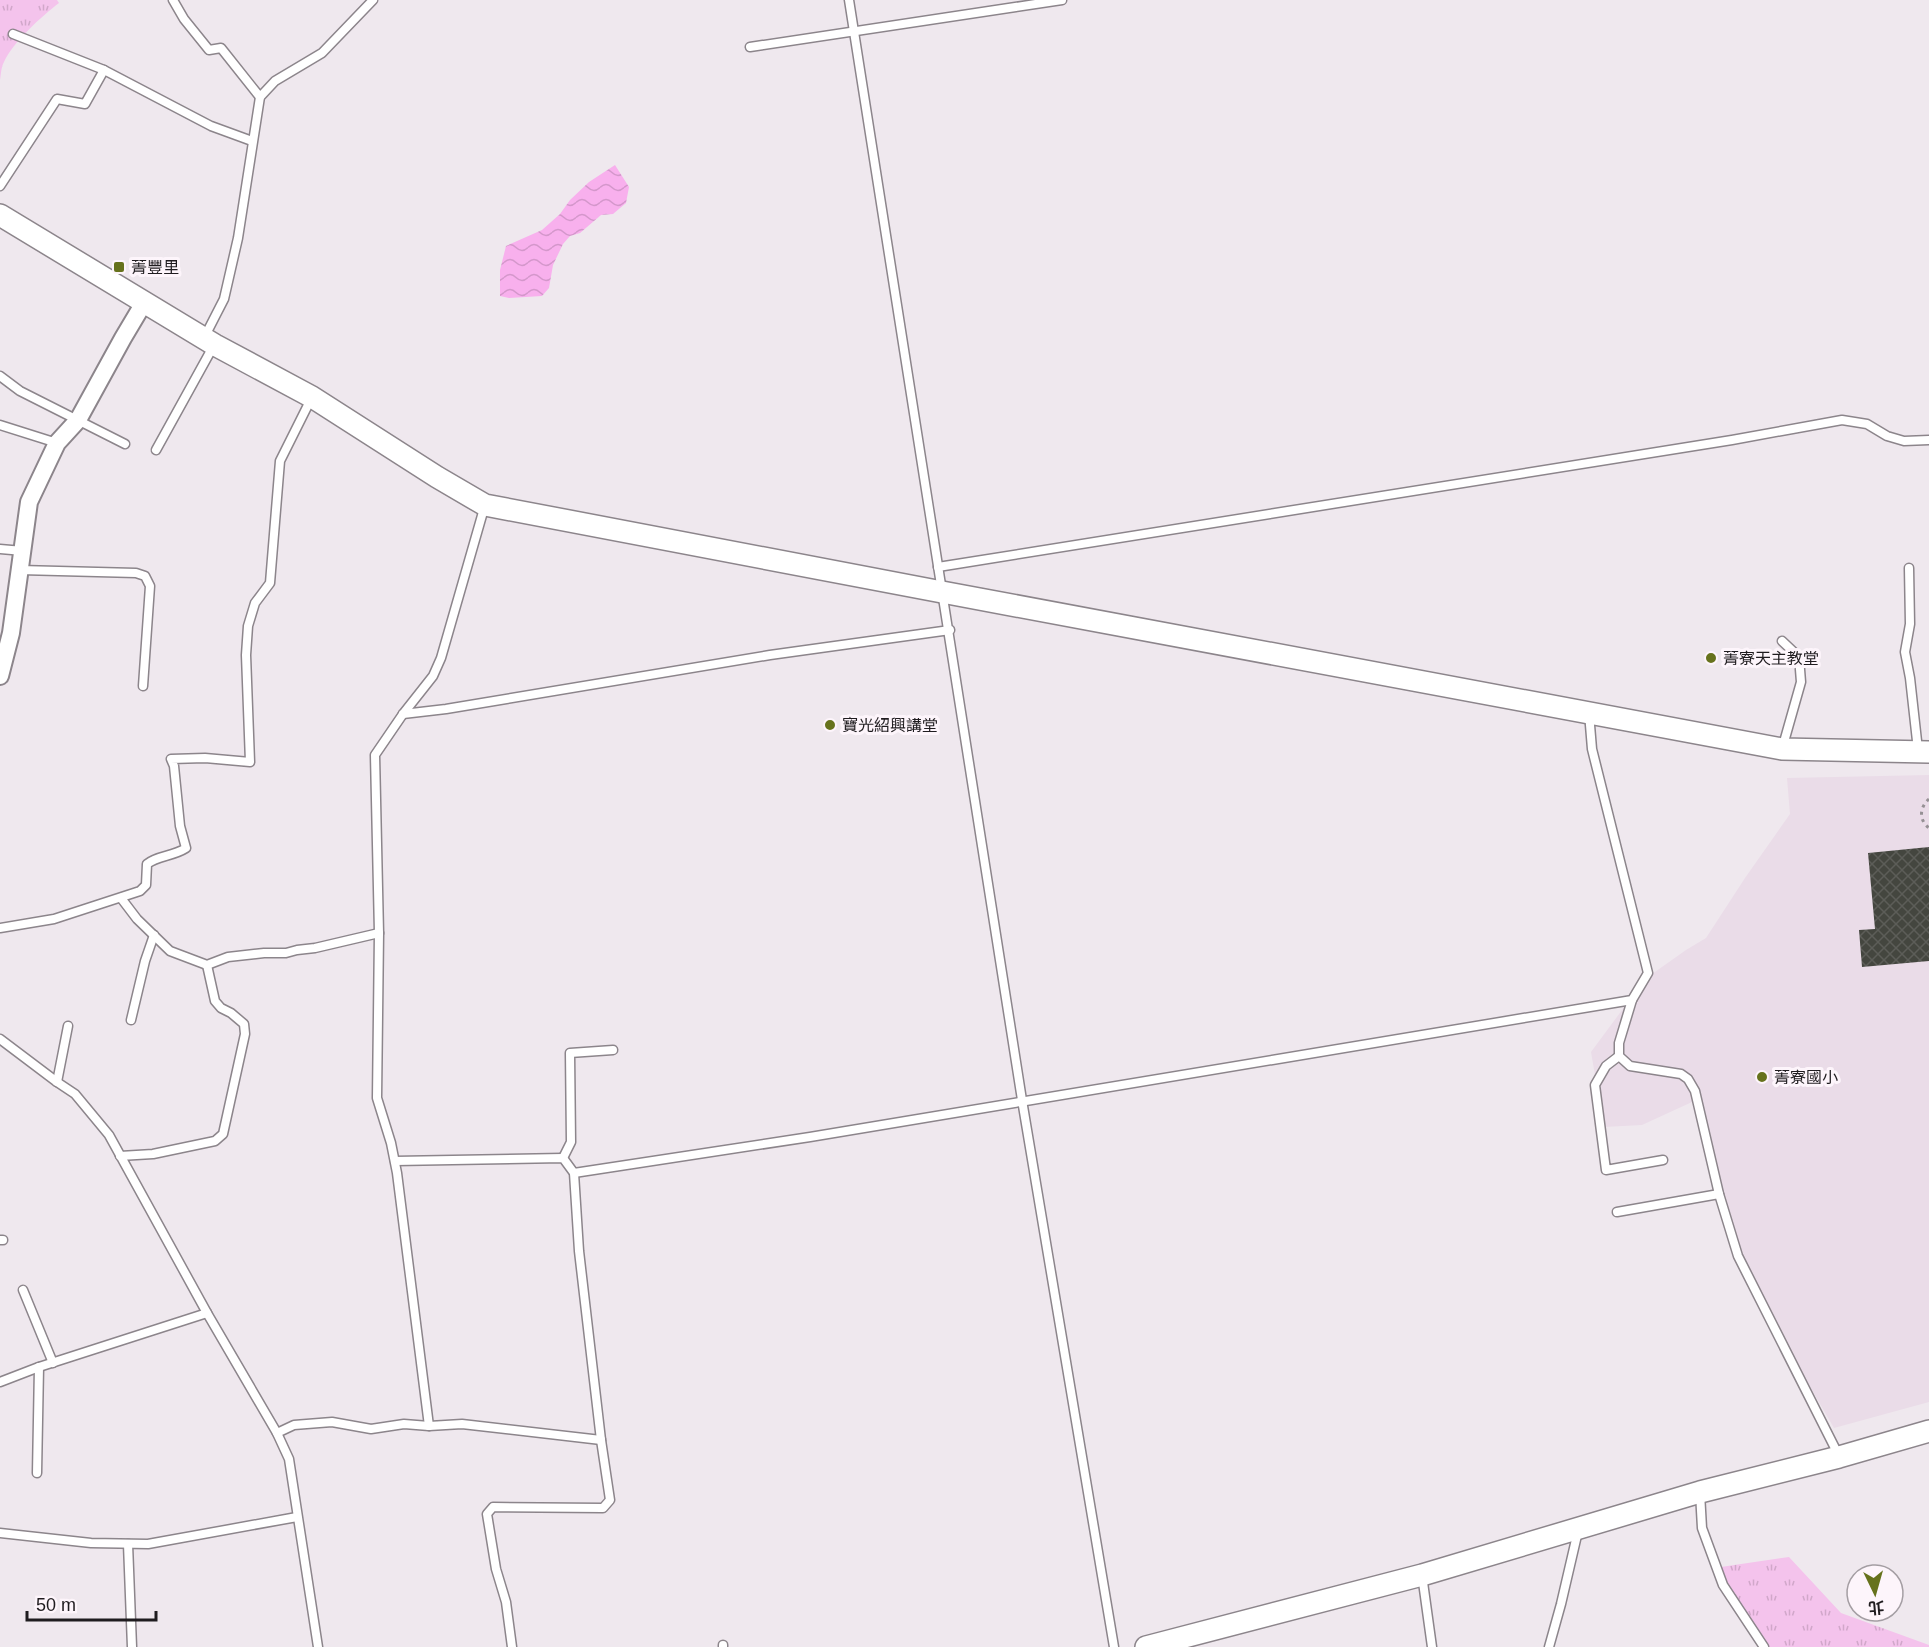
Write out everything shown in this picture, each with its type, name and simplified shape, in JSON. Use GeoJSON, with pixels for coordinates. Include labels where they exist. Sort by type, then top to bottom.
{"type":"FeatureCollection","features":[{"type":"Feature","properties":{"kind":"street"},"geometry":{"type":"LineString","coordinates":[[0,215],[209,342],[312,397],[485,505],[1782,749],[1924,752]]}},
{"type":"Feature","properties":{"kind":"street"},"geometry":{"type":"LineString","coordinates":[[0,676],[11,633],[29,502],[57,443],[78,420],[145,302]]}},
{"type":"Feature","properties":{"kind":"street"},"geometry":{"type":"LineString","coordinates":[[1146,1647],[1181,1642],[1422,1575],[1700,1492],[1839,1457],[1929,1431]]}},
{"type":"Feature","properties":{"kind":"lane"},"geometry":{"type":"LineString","coordinates":[[173,0],[184,19],[209,50],[221,48],[260,97]]}},
{"type":"Feature","properties":{"kind":"lane"},"geometry":{"type":"LineString","coordinates":[[156,450],[209,342],[224,299],[238,238],[260,97],[275,81],[322,53],[373,0]]}},
{"type":"Feature","properties":{"kind":"lane"},"geometry":{"type":"LineString","coordinates":[[849,0],[942,592],[950,630],[1022,1100],[1114,1647]]}},
{"type":"Feature","properties":{"kind":"lane"},"geometry":{"type":"LineString","coordinates":[[750,47],[1062,0]]}},
{"type":"Feature","properties":{"kind":"lane"},"geometry":{"type":"LineString","coordinates":[[13,34],[105,70],[211,126],[252,141]]}},
{"type":"Feature","properties":{"kind":"lane"},"geometry":{"type":"LineString","coordinates":[[0,186],[57,99],[85,104],[105,70]]}},
{"type":"Feature","properties":{"kind":"lane"},"geometry":{"type":"LineString","coordinates":[[0,376],[20,391],[125,444]]}},
{"type":"Feature","properties":{"kind":"lane"},"geometry":{"type":"LineString","coordinates":[[0,928],[54,919],[140,891],[146,885],[147,864],[153,858],[175,855],[186,848],[180,826],[174,766],[171,759],[205,758],[250,762],[246,655],[248,626],[255,603],[270,583],[280,461],[312,397]]}},
{"type":"Feature","properties":{"kind":"lane"},"geometry":{"type":"LineString","coordinates":[[938,567],[1732,440],[1842,420],[1867,424],[1887,436],[1904,441],[1929,440]]}},
{"type":"Feature","properties":{"kind":"lane"},"geometry":{"type":"LineString","coordinates":[[0,425],[57,443]]}},
{"type":"Feature","properties":{"kind":"lane"},"geometry":{"type":"LineString","coordinates":[[429,1426],[395,1161],[392,1143],[377,1098],[379,933],[375,755],[433,676],[441,658],[485,505]]}},
{"type":"Feature","properties":{"kind":"lane"},"geometry":{"type":"LineString","coordinates":[[0,549],[23,551]]}},
{"type":"Feature","properties":{"kind":"lane"},"geometry":{"type":"LineString","coordinates":[[1909,568],[1910,624],[1905,652],[1924,752]]}},
{"type":"Feature","properties":{"kind":"lane"},"geometry":{"type":"LineString","coordinates":[[20,570],[136,573],[145,576],[150,586],[143,686]]}},
{"type":"Feature","properties":{"kind":"lane"},"geometry":{"type":"LineString","coordinates":[[403,714],[446,709],[770,655],[950,630]]}},
{"type":"Feature","properties":{"kind":"lane"},"geometry":{"type":"LineString","coordinates":[[1782,641],[1799,657],[1801,682],[1782,749]]}},
{"type":"Feature","properties":{"kind":"lane"},"geometry":{"type":"LineString","coordinates":[[1589,713],[1592,749],[1648,973],[1632,1000],[1619,1043],[1619,1056],[1630,1066],[1681,1074],[1688,1079],[1695,1091],[1719,1194],[1738,1256],[1839,1457]]}},
{"type":"Feature","properties":{"kind":"lane"},"geometry":{"type":"LineString","coordinates":[[121,898],[137,919],[170,951],[207,965],[228,957],[286,953],[379,933]]}},
{"type":"Feature","properties":{"kind":"lane"},"geometry":{"type":"LineString","coordinates":[[131,1020],[145,961],[154,935]]}},
{"type":"Feature","properties":{"kind":"lane"},"geometry":{"type":"LineString","coordinates":[[120,1156],[153,1154],[215,1141],[223,1134],[245,1034],[244,1024],[215,1001],[207,965]]}},
{"type":"Feature","properties":{"kind":"lane"},"geometry":{"type":"LineString","coordinates":[[574,1173],[810,1137],[1632,1000]]}},
{"type":"Feature","properties":{"kind":"lane"},"geometry":{"type":"LineString","coordinates":[[57,1082],[68,1026]]}},
{"type":"Feature","properties":{"kind":"lane"},"geometry":{"type":"LineString","coordinates":[[0,1039],[75,1094],[109,1135],[207,1313],[277,1433],[290,1459],[318,1647]]}},
{"type":"Feature","properties":{"kind":"lane"},"geometry":{"type":"LineString","coordinates":[[563,1158],[571,1142],[570,1053],[613,1050]]}},
{"type":"Feature","properties":{"kind":"lane"},"geometry":{"type":"LineString","coordinates":[[1619,1056],[1605,1066],[1595,1085],[1606,1170],[1663,1160]]}},
{"type":"Feature","properties":{"kind":"lane"},"geometry":{"type":"LineString","coordinates":[[395,1161],[563,1158]]}},
{"type":"Feature","properties":{"kind":"lane"},"geometry":{"type":"LineString","coordinates":[[512,1647],[507,1602],[496,1569],[487,1514],[493,1507],[603,1508],[610,1500],[579,1251],[574,1173],[563,1158]]}},
{"type":"Feature","properties":{"kind":"lane"},"geometry":{"type":"LineString","coordinates":[[1617,1212],[1719,1194]]}},
{"type":"Feature","properties":{"kind":"lane"},"geometry":{"type":"LineString","coordinates":[[23,1290],[53,1363]]}},
{"type":"Feature","properties":{"kind":"lane"},"geometry":{"type":"LineString","coordinates":[[0,1382],[39,1367],[207,1313]]}},
{"type":"Feature","properties":{"kind":"lane"},"geometry":{"type":"LineString","coordinates":[[37,1473],[39,1367]]}},
{"type":"Feature","properties":{"kind":"lane"},"geometry":{"type":"LineString","coordinates":[[277,1433],[294,1425],[332,1422],[371,1429],[404,1424],[429,1426],[462,1424],[601,1440]]}},
{"type":"Feature","properties":{"kind":"lane"},"geometry":{"type":"LineString","coordinates":[[1700,1492],[1702,1528],[1723,1586],[1764,1647]]}},
{"type":"Feature","properties":{"kind":"lane"},"geometry":{"type":"LineString","coordinates":[[0,1533],[91,1543],[148,1544],[297,1517]]}},
{"type":"Feature","properties":{"kind":"lane"},"geometry":{"type":"LineString","coordinates":[[1549,1647],[1579,1528]]}},
{"type":"Feature","properties":{"kind":"lane"},"geometry":{"type":"LineString","coordinates":[[128,1544],[132,1647]]}},
{"type":"Feature","properties":{"kind":"lane"},"geometry":{"type":"LineString","coordinates":[[1422,1575],[1432,1647]]}},
{"type":"Feature","properties":{"kind":"path"},"geometry":{"type":"LineString","coordinates":[[1929,799],[1921,811],[1923,823],[1929,828]]}},
{"type":"Feature","properties":{"kind":"shaded area","name":"菁寮國小"},"geometry":{"type":"Polygon","coordinates":[[[1929,775],[1929,1402],[1834,1428],[1733,1254],[1712,1184],[1707,1129],[1692,1102],[1642,1125],[1604,1127],[1591,1052],[1645,979],[1706,938],[1790,814],[1787,778],[1929,775]]]}},
{"type":"Feature","properties":{"kind":"green space"},"geometry":{"type":"Polygon","coordinates":[[[0,0],[57,0],[59,3],[36,22],[14,46],[3,64],[0,80],[0,0]]]}},
{"type":"Feature","properties":{"kind":"green space"},"geometry":{"type":"Polygon","coordinates":[[[1789,1557],[1841,1613],[1845,1614],[1845,1623],[1868,1623],[1929,1645],[1929,1647],[1759,1647],[1714,1568],[1789,1557]]]}},
{"type":"Feature","properties":{"kind":"water"},"geometry":{"type":"Polygon","coordinates":[[[615,165],[629,187],[626,203],[613,214],[601,215],[580,233],[570,236],[563,244],[553,265],[549,288],[542,296],[509,298],[500,296],[500,270],[506,246],[542,230],[589,182],[615,165]]]}},
{"type":"Feature","properties":{"kind":"building"},"geometry":{"type":"Polygon","coordinates":[[[1929,847],[1929,961],[1862,967],[1859,930],[1875,929],[1868,853],[1929,847]]]}},
{"type":"Feature","properties":{"kind":"place","name":"菁豐里"},"geometry":{"type":"Point","coordinates":[119,267]}},
{"type":"Feature","properties":{"kind":"place","name":"菁寮天主教堂"},"geometry":{"type":"Point","coordinates":[1711,658]}},
{"type":"Feature","properties":{"kind":"place","name":"寶光紹興講堂"},"geometry":{"type":"Point","coordinates":[830,725]}},
{"type":"Feature","properties":{"kind":"place","name":"菁寮國小"},"geometry":{"type":"Point","coordinates":[1762,1077]}}]}
